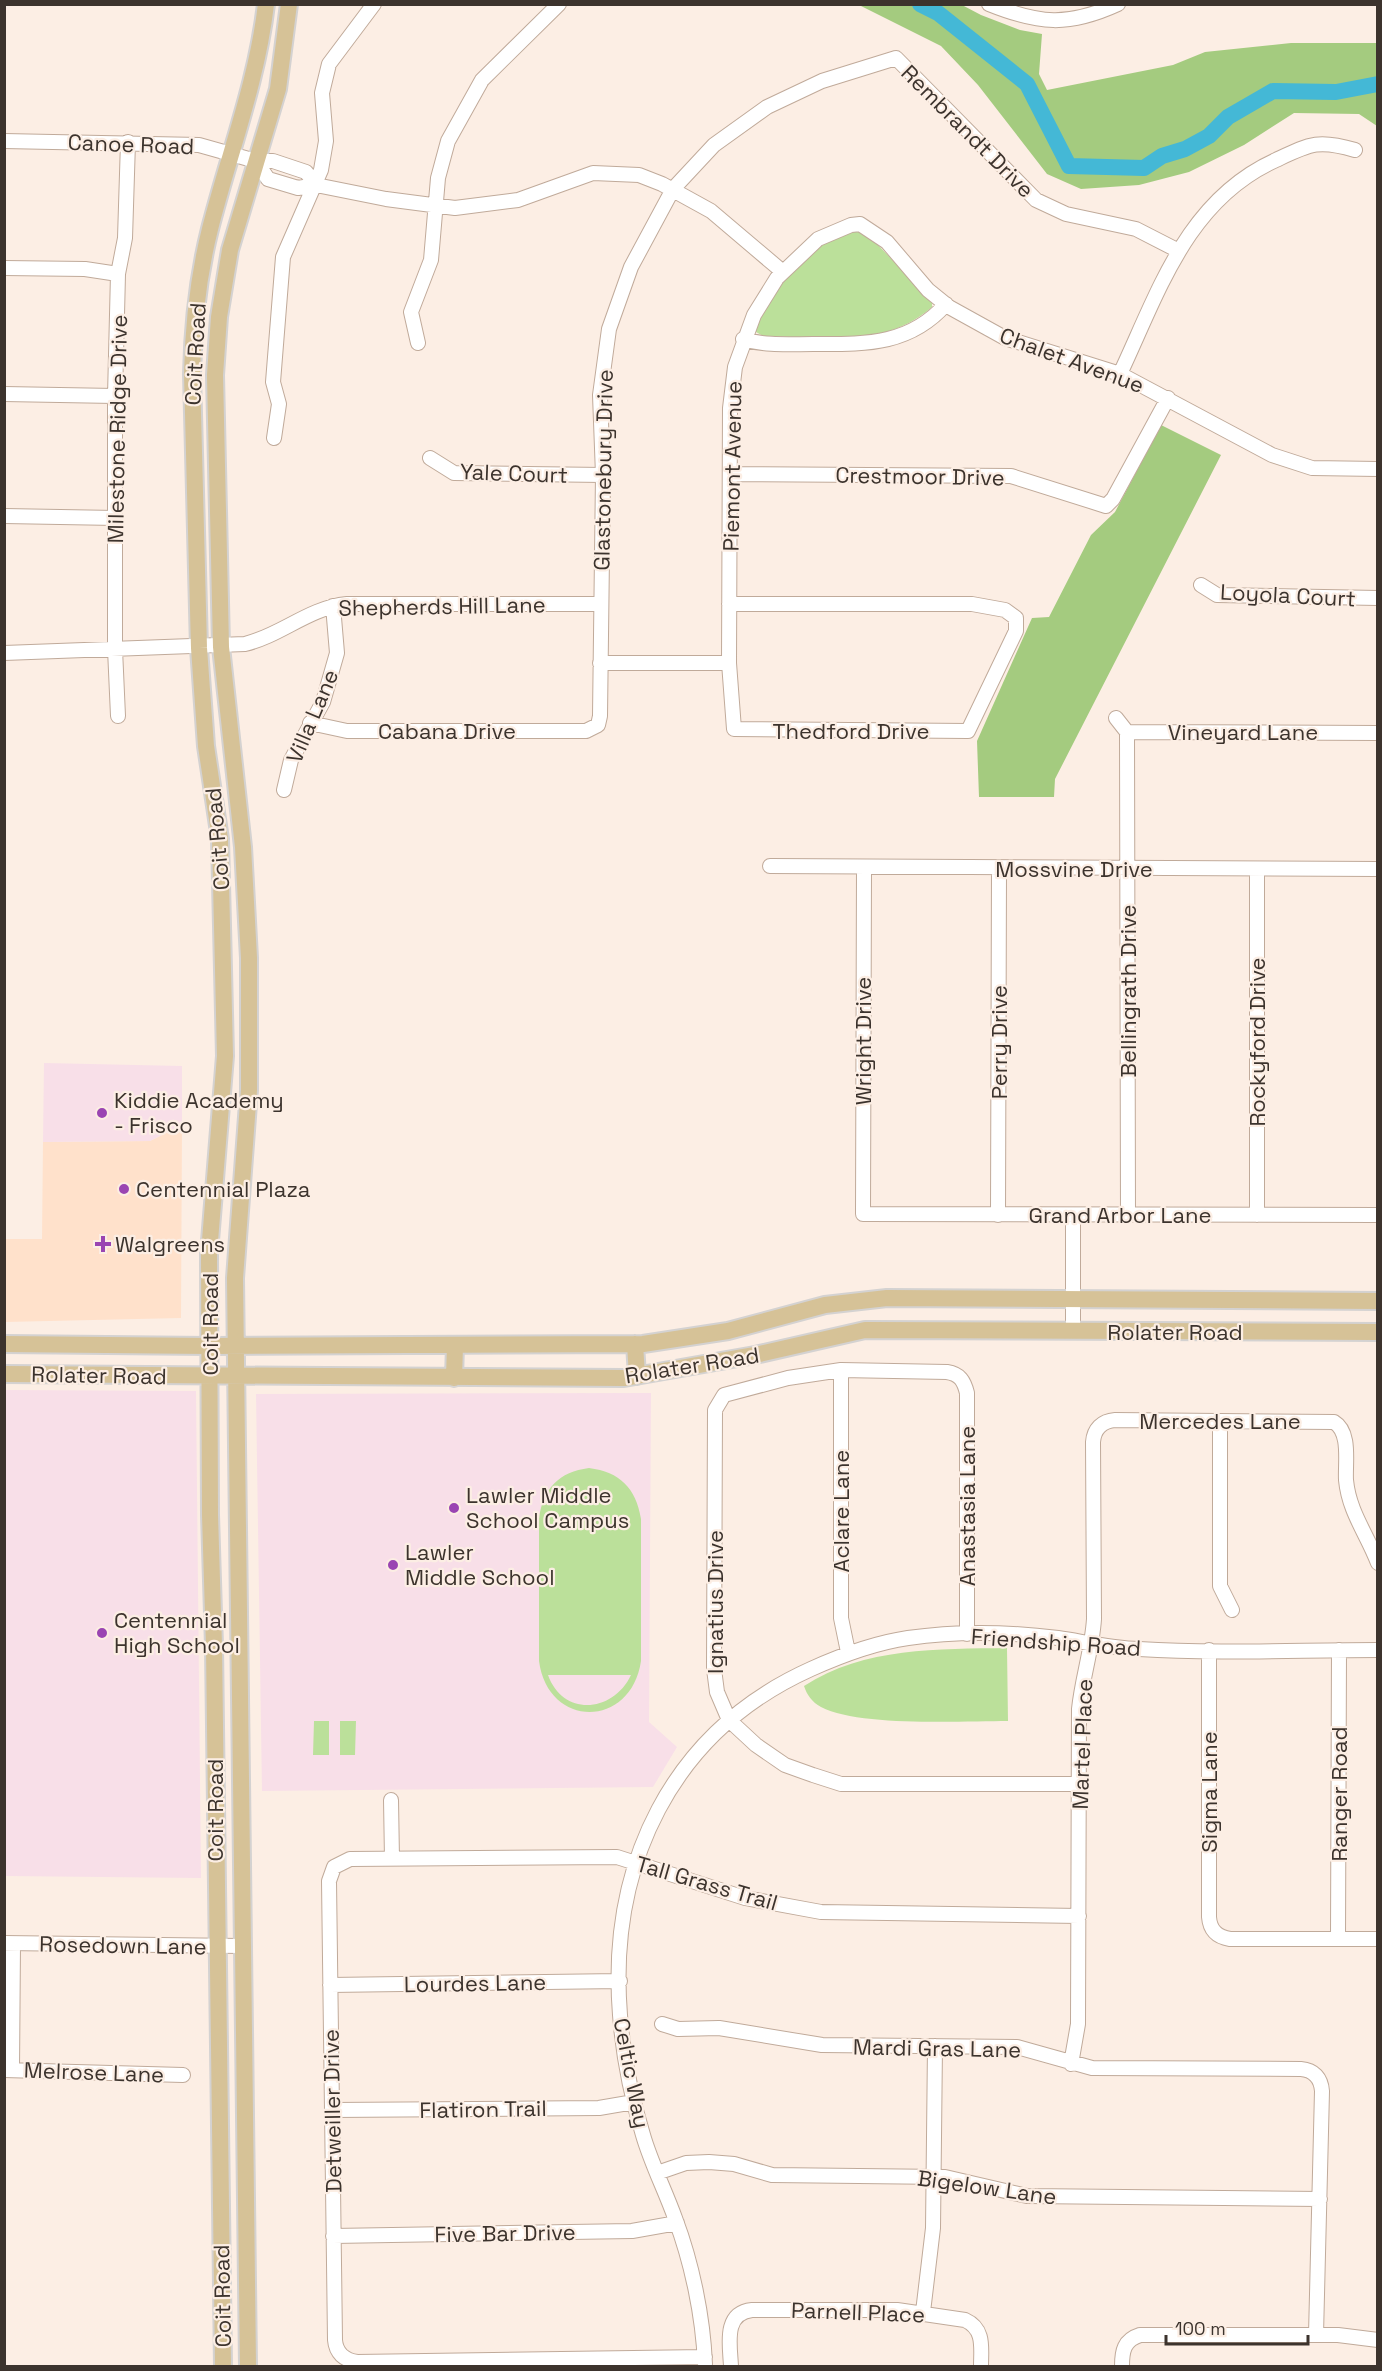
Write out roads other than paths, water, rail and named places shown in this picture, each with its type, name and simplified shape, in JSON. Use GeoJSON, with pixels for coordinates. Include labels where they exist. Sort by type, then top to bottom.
{"type":"FeatureCollection","features":[{"type":"Feature","properties":{"kind":"main road","name":"Coit Road"},"geometry":{"type":"LineString","coordinates":[[223,2367],[209,1252],[225,1056],[220,839],[205,736],[199,648],[193,334],[204,254],[253,81],[266,4]]}},
{"type":"Feature","properties":{"kind":"main road","name":"Coit Road"},"geometry":{"type":"LineString","coordinates":[[248,2367],[244,2226],[235,1267],[249,1090],[249,958],[243,847],[221,647],[215,375],[218,328],[230,250],[278,89],[289,4]]}},
{"type":"Feature","properties":{"kind":"main road"},"geometry":{"type":"LineString","coordinates":[[223,958],[249,958]]}},
{"type":"Feature","properties":{"kind":"main road"},"geometry":{"type":"LineString","coordinates":[[220,1135],[246,1138]]}},
{"type":"Feature","properties":{"kind":"main road","name":"Rolater Road"},"geometry":{"type":"LineString","coordinates":[[8,1347],[635,1344],[728,1331],[825,1305],[887,1298],[1377,1301]]}},
{"type":"Feature","properties":{"kind":"main road","name":"Rolater Road"},"geometry":{"type":"LineString","coordinates":[[4,1374],[454,1378],[637,1376],[755,1355],[865,1330],[1377,1332]]}},
{"type":"Feature","properties":{"kind":"main road"},"geometry":{"type":"LineString","coordinates":[[635,1344],[637,1376]]}},
{"type":"Feature","properties":{"kind":"main road"},"geometry":{"type":"LineString","coordinates":[[454,1378],[455,1345]]}},
{"type":"Feature","properties":{"kind":"main road"},"geometry":{"type":"LineString","coordinates":[[215,1716],[238,1715]]}},
{"type":"Feature","properties":{"kind":"main road"},"geometry":{"type":"LineString","coordinates":[[221,2226],[244,2226]]}},
{"type":"Feature","properties":{"kind":"street"},"geometry":{"type":"LineString","coordinates":[[274,438],[279,404],[273,382],[283,257],[316,184],[326,141],[322,93],[329,64],[374,4]]}},
{"type":"Feature","properties":{"kind":"street"},"geometry":{"type":"LineString","coordinates":[[989,4],[1017,16],[1049,22],[1078,18],[1118,4]]}},
{"type":"Feature","properties":{"kind":"street"},"geometry":{"type":"LineString","coordinates":[[418,343],[411,312],[431,260],[438,178],[448,141],[482,80],[551,7]]}},
{"type":"Feature","properties":{"kind":"street","name":"Glastonebury Drive"},"geometry":{"type":"LineString","coordinates":[[585,731],[594,728],[600,719],[603,476],[600,395],[609,329],[632,267],[673,189],[714,145],[766,107],[822,81],[895,58]]}},
{"type":"Feature","properties":{"kind":"street","name":"Rembrandt Drive"},"geometry":{"type":"LineString","coordinates":[[895,58],[1036,200],[1066,214],[1136,230],[1178,250]]}},
{"type":"Feature","properties":{"kind":"street","name":"Canoe Road"},"geometry":{"type":"LineString","coordinates":[[4,141],[199,145],[256,161],[273,161],[306,172],[316,184],[436,206],[476,207],[503,203],[532,196],[572,178],[593,173],[629,173],[650,178],[711,211],[783,272]]}},
{"type":"Feature","properties":{"kind":"street","name":"Milestone Ridge Drive"},"geometry":{"type":"LineString","coordinates":[[118,716],[115,649],[115,396],[118,274],[126,229],[128,142]]}},
{"type":"Feature","properties":{"kind":"street"},"geometry":{"type":"LineString","coordinates":[[1120,374],[1178,250],[1214,201],[1255,169],[1302,148],[1324,142],[1355,150]]}},
{"type":"Feature","properties":{"kind":"street","name":"Piemont Avenue"},"geometry":{"type":"LineString","coordinates":[[735,729],[729,663],[731,392],[743,339],[760,303],[783,272],[819,239],[860,224]]}},
{"type":"Feature","properties":{"kind":"street","name":"Chalet Avenue"},"geometry":{"type":"LineString","coordinates":[[860,224],[887,242],[928,290],[946,304],[1005,338],[1120,374],[1272,455],[1312,468],[1377,469]]}},
{"type":"Feature","properties":{"kind":"street"},"geometry":{"type":"LineString","coordinates":[[4,268],[85,269],[118,274]]}},
{"type":"Feature","properties":{"kind":"street"},"geometry":{"type":"LineString","coordinates":[[743,339],[774,344],[879,343],[916,330],[946,304]]}},
{"type":"Feature","properties":{"kind":"street"},"geometry":{"type":"LineString","coordinates":[[4,394],[115,396]]}},
{"type":"Feature","properties":{"kind":"street","name":"Crestmoor Drive"},"geometry":{"type":"LineString","coordinates":[[730,474],[1011,476],[1106,506],[1113,499],[1168,398]]}},
{"type":"Feature","properties":{"kind":"street","name":"Yale Court"},"geometry":{"type":"LineString","coordinates":[[430,458],[454,473],[603,476]]}},
{"type":"Feature","properties":{"kind":"street"},"geometry":{"type":"LineString","coordinates":[[4,516],[116,518]]}},
{"type":"Feature","properties":{"kind":"street","name":"Loyola Court"},"geometry":{"type":"LineString","coordinates":[[1201,585],[1217,595],[1377,598]]}},
{"type":"Feature","properties":{"kind":"street","name":"Shepherds Hill Lane"},"geometry":{"type":"LineString","coordinates":[[4,653],[199,648],[245,644],[265,639],[308,614],[333,606],[352,604],[600,604]]}},
{"type":"Feature","properties":{"kind":"street","name":"Thedford Drive"},"geometry":{"type":"LineString","coordinates":[[729,604],[972,604],[1005,609],[1016,618],[1016,631],[968,731],[735,729]]}},
{"type":"Feature","properties":{"kind":"street","name":"Villa Lane"},"geometry":{"type":"LineString","coordinates":[[284,790],[291,760],[323,702],[337,653],[333,606]]}},
{"type":"Feature","properties":{"kind":"street"},"geometry":{"type":"LineString","coordinates":[[600,663],[729,663]]}},
{"type":"Feature","properties":{"kind":"street"},"geometry":{"type":"LineString","coordinates":[[1116,718],[1127,732]]}},
{"type":"Feature","properties":{"kind":"street","name":"Cabana Drive"},"geometry":{"type":"LineString","coordinates":[[310,723],[347,731],[585,731]]}},
{"type":"Feature","properties":{"kind":"street","name":"Vineyard Lane"},"geometry":{"type":"LineString","coordinates":[[1127,732],[1377,733]]}},
{"type":"Feature","properties":{"kind":"street","name":"Bellingrath Drive"},"geometry":{"type":"LineString","coordinates":[[1127,732],[1128,1215]]}},
{"type":"Feature","properties":{"kind":"street","name":"Mossvine Drive"},"geometry":{"type":"LineString","coordinates":[[770,866],[999,869],[1377,869]]}},
{"type":"Feature","properties":{"kind":"street","name":"Wright Drive"},"geometry":{"type":"LineString","coordinates":[[863,1214],[864,868]]}},
{"type":"Feature","properties":{"kind":"street","name":"Perry Drive"},"geometry":{"type":"LineString","coordinates":[[998,1215],[999,869]]}},
{"type":"Feature","properties":{"kind":"street","name":"Rockyford Drive"},"geometry":{"type":"LineString","coordinates":[[1257,869],[1257,1215]]}},
{"type":"Feature","properties":{"kind":"street","name":"Grand Arbor Lane"},"geometry":{"type":"LineString","coordinates":[[863,1214],[1377,1215]]}},
{"type":"Feature","properties":{"kind":"street"},"geometry":{"type":"LineString","coordinates":[[1073,1215],[1073,1331]]}},
{"type":"Feature","properties":{"kind":"street","name":"Anastasia Lane"},"geometry":{"type":"LineString","coordinates":[[841,1370],[947,1372],[956,1373],[961,1379],[966,1394],[966,1634]]}},
{"type":"Feature","properties":{"kind":"street","name":"Ignatius Drive"},"geometry":{"type":"LineString","coordinates":[[841,1370],[788,1378],[724,1395],[718,1401],[715,1410],[714,1669],[717,1692],[729,1720],[756,1745],[785,1765],[841,1784],[1079,1784]]}},
{"type":"Feature","properties":{"kind":"street","name":"Aclare Lane"},"geometry":{"type":"LineString","coordinates":[[841,1370],[841,1618],[848,1652]]}},
{"type":"Feature","properties":{"kind":"street","name":"Mercedes Lane"},"geometry":{"type":"LineString","coordinates":[[1099,1426],[1114,1420],[1326,1421],[1341,1427],[1345,1439],[1349,1499],[1354,1516],[1377,1563]]}},
{"type":"Feature","properties":{"kind":"street"},"geometry":{"type":"LineString","coordinates":[[1220,1422],[1220,1586],[1232,1610]]}},
{"type":"Feature","properties":{"kind":"street","name":"Martel Place"},"geometry":{"type":"LineString","coordinates":[[1071,2064],[1078,2028],[1079,1709],[1082,1679],[1091,1645],[1094,1619],[1093,1442],[1099,1426]]}},
{"type":"Feature","properties":{"kind":"street","name":"Friendship Road"},"geometry":{"type":"LineString","coordinates":[[674,1781],[696,1752],[729,1720],[786,1680],[848,1652],[907,1638],[966,1634],[1033,1636],[1144,1650],[1377,1650]]}},
{"type":"Feature","properties":{"kind":"street","name":"Sigma Lane"},"geometry":{"type":"LineString","coordinates":[[1209,1650],[1209,1917],[1215,1932],[1230,1939],[1338,1939]]}},
{"type":"Feature","properties":{"kind":"street","name":"Ranger Road"},"geometry":{"type":"LineString","coordinates":[[1338,1939],[1339,1650]]}},
{"type":"Feature","properties":{"kind":"street","name":"Celtic Way"},"geometry":{"type":"LineString","coordinates":[[674,1781],[646,1831],[635,1863],[623,1918],[620,1981],[622,2040],[634,2102],[644,2138],[677,2223],[695,2288],[705,2362]]}},
{"type":"Feature","properties":{"kind":"street"},"geometry":{"type":"LineString","coordinates":[[391,1800],[392,1859]]}},
{"type":"Feature","properties":{"kind":"street","name":"Tall Grass Trail"},"geometry":{"type":"LineString","coordinates":[[337,1864],[347,1860],[617,1857],[745,1898],[821,1912],[1079,1916]]}},
{"type":"Feature","properties":{"kind":"street","name":"Detweiller Drive"},"geometry":{"type":"LineString","coordinates":[[337,1864],[329,1881],[334,2340],[338,2352],[344,2358],[357,2362],[705,2362]]}},
{"type":"Feature","properties":{"kind":"street"},"geometry":{"type":"LineString","coordinates":[[1338,1939],[1377,1939]]}},
{"type":"Feature","properties":{"kind":"street"},"geometry":{"type":"LineString","coordinates":[[8,2070],[9,1943]]}},
{"type":"Feature","properties":{"kind":"street","name":"Rosedown Lane"},"geometry":{"type":"LineString","coordinates":[[9,1943],[241,1946]]}},
{"type":"Feature","properties":{"kind":"street","name":"Lourdes Lane"},"geometry":{"type":"LineString","coordinates":[[330,1985],[620,1981]]}},
{"type":"Feature","properties":{"kind":"street","name":"Mardi Gras Lane"},"geometry":{"type":"LineString","coordinates":[[662,2024],[678,2029],[719,2028],[822,2045],[1017,2047],[1035,2050],[1071,2064],[1100,2068],[1301,2069],[1317,2076],[1322,2091],[1320,2199]]}},
{"type":"Feature","properties":{"kind":"street"},"geometry":{"type":"LineString","coordinates":[[923,2312],[933,2229],[935,2046]]}},
{"type":"Feature","properties":{"kind":"street","name":"Melrose Lane"},"geometry":{"type":"LineString","coordinates":[[8,2070],[183,2075]]}},
{"type":"Feature","properties":{"kind":"street","name":"Flatiron Trail"},"geometry":{"type":"LineString","coordinates":[[332,2110],[599,2108],[634,2102]]}},
{"type":"Feature","properties":{"kind":"street","name":"Bigelow Lane"},"geometry":{"type":"LineString","coordinates":[[657,2173],[686,2163],[709,2162],[734,2164],[772,2175],[933,2176],[1027,2196],[1320,2199]]}},
{"type":"Feature","properties":{"kind":"street"},"geometry":{"type":"LineString","coordinates":[[1316,2335],[1320,2199]]}},
{"type":"Feature","properties":{"kind":"street","name":"Five Bar Drive"},"geometry":{"type":"LineString","coordinates":[[333,2236],[632,2231],[677,2223]]}},
{"type":"Feature","properties":{"kind":"street","name":"Parnell Place"},"geometry":{"type":"LineString","coordinates":[[731,2367],[730,2328],[736,2317],[752,2310],[923,2312],[965,2320],[978,2329],[981,2338],[981,2367]]}},
{"type":"Feature","properties":{"kind":"street"},"geometry":{"type":"LineString","coordinates":[[1122,2367],[1123,2349],[1131,2339],[1143,2334],[1316,2335],[1377,2340]]}},
{"type":"Feature","properties":{"kind":"waterway"},"geometry":{"type":"LineString","coordinates":[[920,4],[938,13],[1027,84],[1069,166],[1144,168],[1162,156],[1185,149],[1209,136],[1228,117],[1273,91],[1336,92],[1378,84]]}},
{"type":"Feature","properties":{"kind":"place","name":"Kiddie Academy - Frisco"},"geometry":{"type":"Point","coordinates":[102,1113]}},
{"type":"Feature","properties":{"kind":"place","name":"Centennial Plaza"},"geometry":{"type":"Point","coordinates":[124,1189]}},
{"type":"Feature","properties":{"kind":"place","name":"Walgreens"},"geometry":{"type":"Point","coordinates":[103,1244]}},
{"type":"Feature","properties":{"kind":"place","name":"Lawler Middle School Campus"},"geometry":{"type":"Point","coordinates":[454,1508]}},
{"type":"Feature","properties":{"kind":"place","name":"Lawler Middle School"},"geometry":{"type":"Point","coordinates":[393,1565]}},
{"type":"Feature","properties":{"kind":"place","name":"Centennial High School"},"geometry":{"type":"Point","coordinates":[102,1633]}}]}
